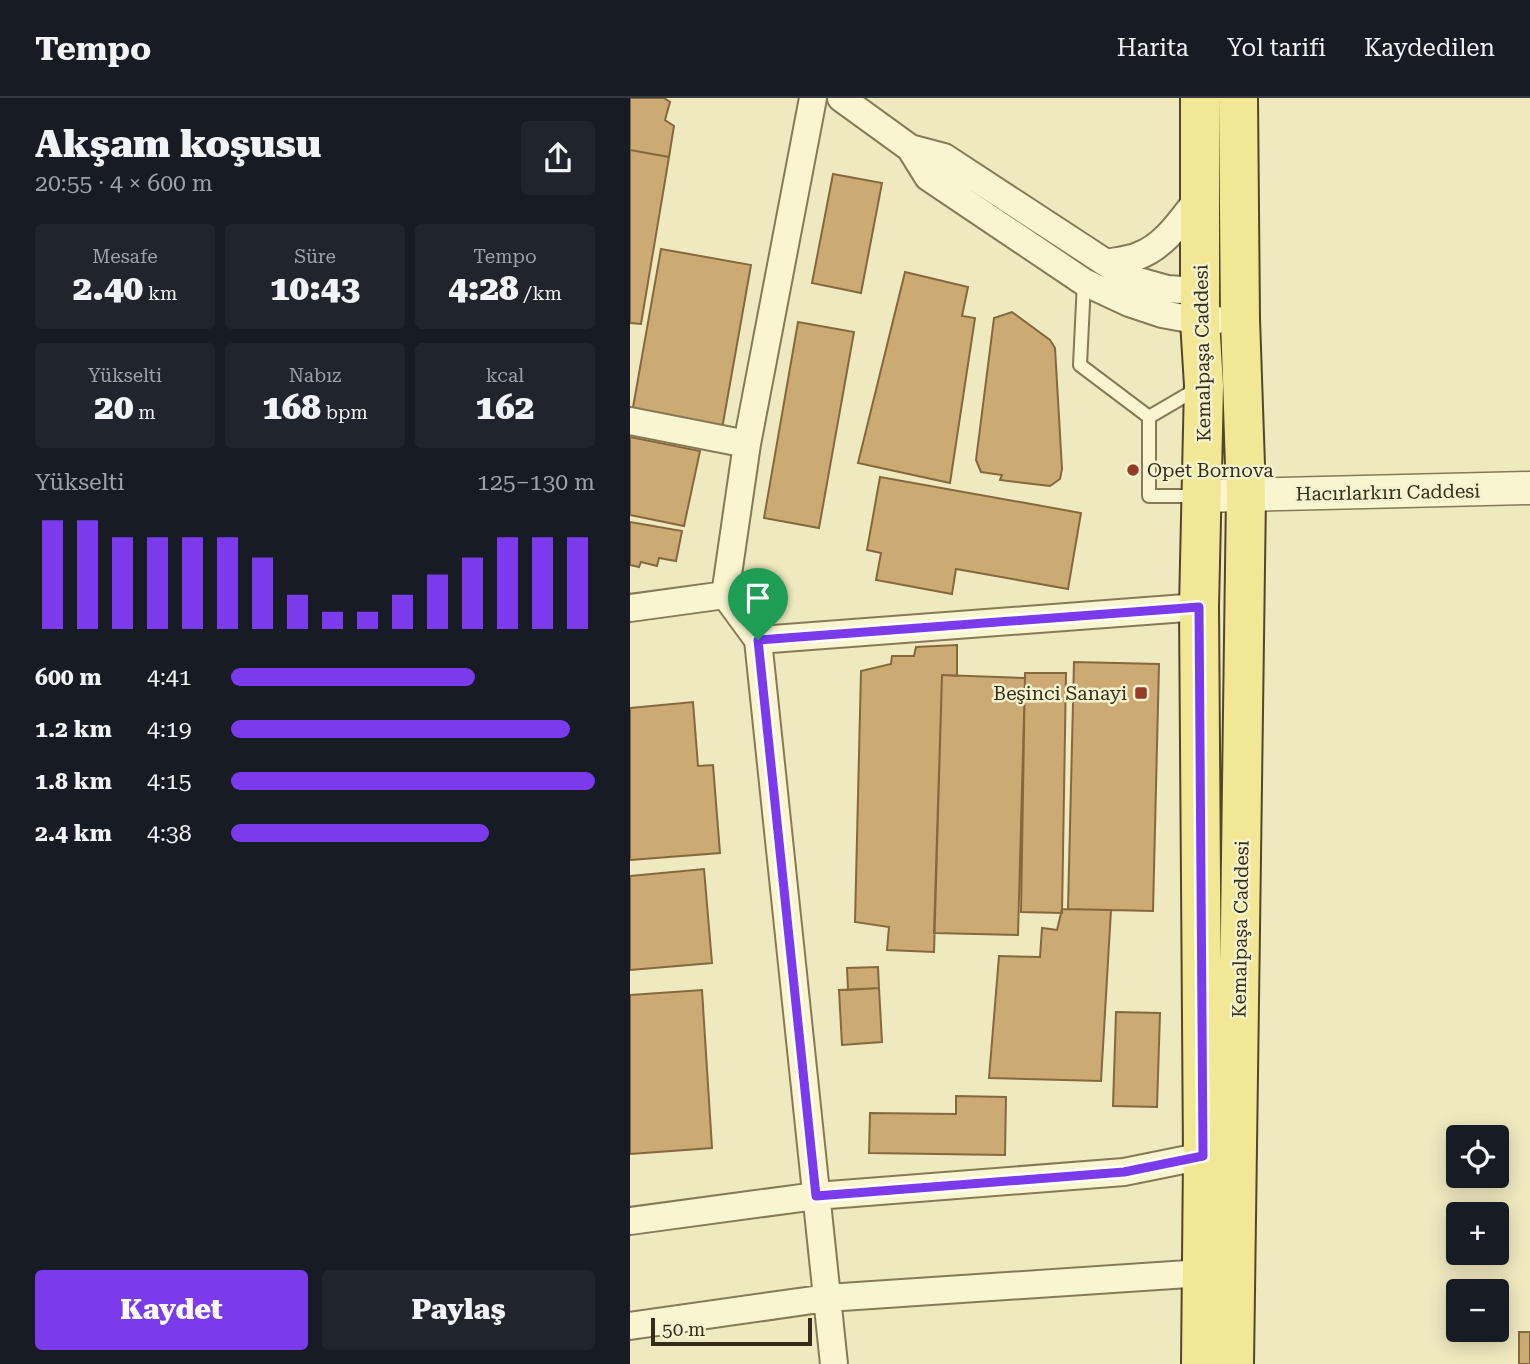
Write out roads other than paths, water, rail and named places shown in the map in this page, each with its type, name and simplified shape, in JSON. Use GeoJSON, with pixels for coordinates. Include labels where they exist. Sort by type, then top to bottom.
{"type":"FeatureCollection","features":[{"type":"Feature","properties":{"kind":"main road","name":"Kemalpaşa Caddesi"},"geometry":{"type":"LineString","coordinates":[[1200,98],[1200,306],[1204,385],[1199,607],[1203,1156],[1201,1364]]}},
{"type":"Feature","properties":{"kind":"main road","name":"Kemalpaşa Caddesi"},"geometry":{"type":"LineString","coordinates":[[1234,1364],[1246,495],[1240,305],[1238,98]]}},
{"type":"Feature","properties":{"kind":"main road"},"geometry":{"type":"LineString","coordinates":[[1200,306],[1240,305]]}},
{"type":"Feature","properties":{"kind":"street"},"geometry":{"type":"LineString","coordinates":[[813,98],[747,444],[725,595],[758,640],[834,1364]]}},
{"type":"Feature","properties":{"kind":"street"},"geometry":{"type":"LineString","coordinates":[[841,98],[910,148],[944,157],[1135,280],[1167,289],[1200,306]]}},
{"type":"Feature","properties":{"kind":"street"},"geometry":{"type":"LineString","coordinates":[[910,148],[928,177],[1084,282],[1129,303],[1162,314],[1200,306]]}},
{"type":"Feature","properties":{"kind":"street"},"geometry":{"type":"LineString","coordinates":[[1106,263],[1139,256],[1157,245],[1166,238],[1201,195]]}},
{"type":"Feature","properties":{"kind":"street"},"geometry":{"type":"LineString","coordinates":[[630,421],[747,444]]}},
{"type":"Feature","properties":{"kind":"street","name":"Hacırlarkırı Caddesi"},"geometry":{"type":"LineString","coordinates":[[1202,496],[1530,488]]}},
{"type":"Feature","properties":{"kind":"street"},"geometry":{"type":"LineString","coordinates":[[630,608],[725,595]]}},
{"type":"Feature","properties":{"kind":"street"},"geometry":{"type":"LineString","coordinates":[[758,640],[1199,607]]}},
{"type":"Feature","properties":{"kind":"street"},"geometry":{"type":"LineString","coordinates":[[630,1221],[816,1196],[1124,1172],[1203,1156]]}},
{"type":"Feature","properties":{"kind":"street"},"geometry":{"type":"LineString","coordinates":[[630,1326],[827,1298],[1203,1273]]}},
{"type":"Feature","properties":{"kind":"lane"},"geometry":{"type":"LineString","coordinates":[[1084,282],[1080,365],[1149,417]]}},
{"type":"Feature","properties":{"kind":"lane"},"geometry":{"type":"LineString","coordinates":[[1149,417],[1204,385]]}},
{"type":"Feature","properties":{"kind":"lane"},"geometry":{"type":"LineString","coordinates":[[1149,417],[1149,496],[1202,496]]}},
{"type":"Feature","properties":{"kind":"place","name":"Opet Bornova"},"geometry":{"type":"Point","coordinates":[1133,470]}},
{"type":"Feature","properties":{"kind":"place","name":"Beşinci Sanayi"},"geometry":{"type":"Point","coordinates":[1141,693]}}]}
